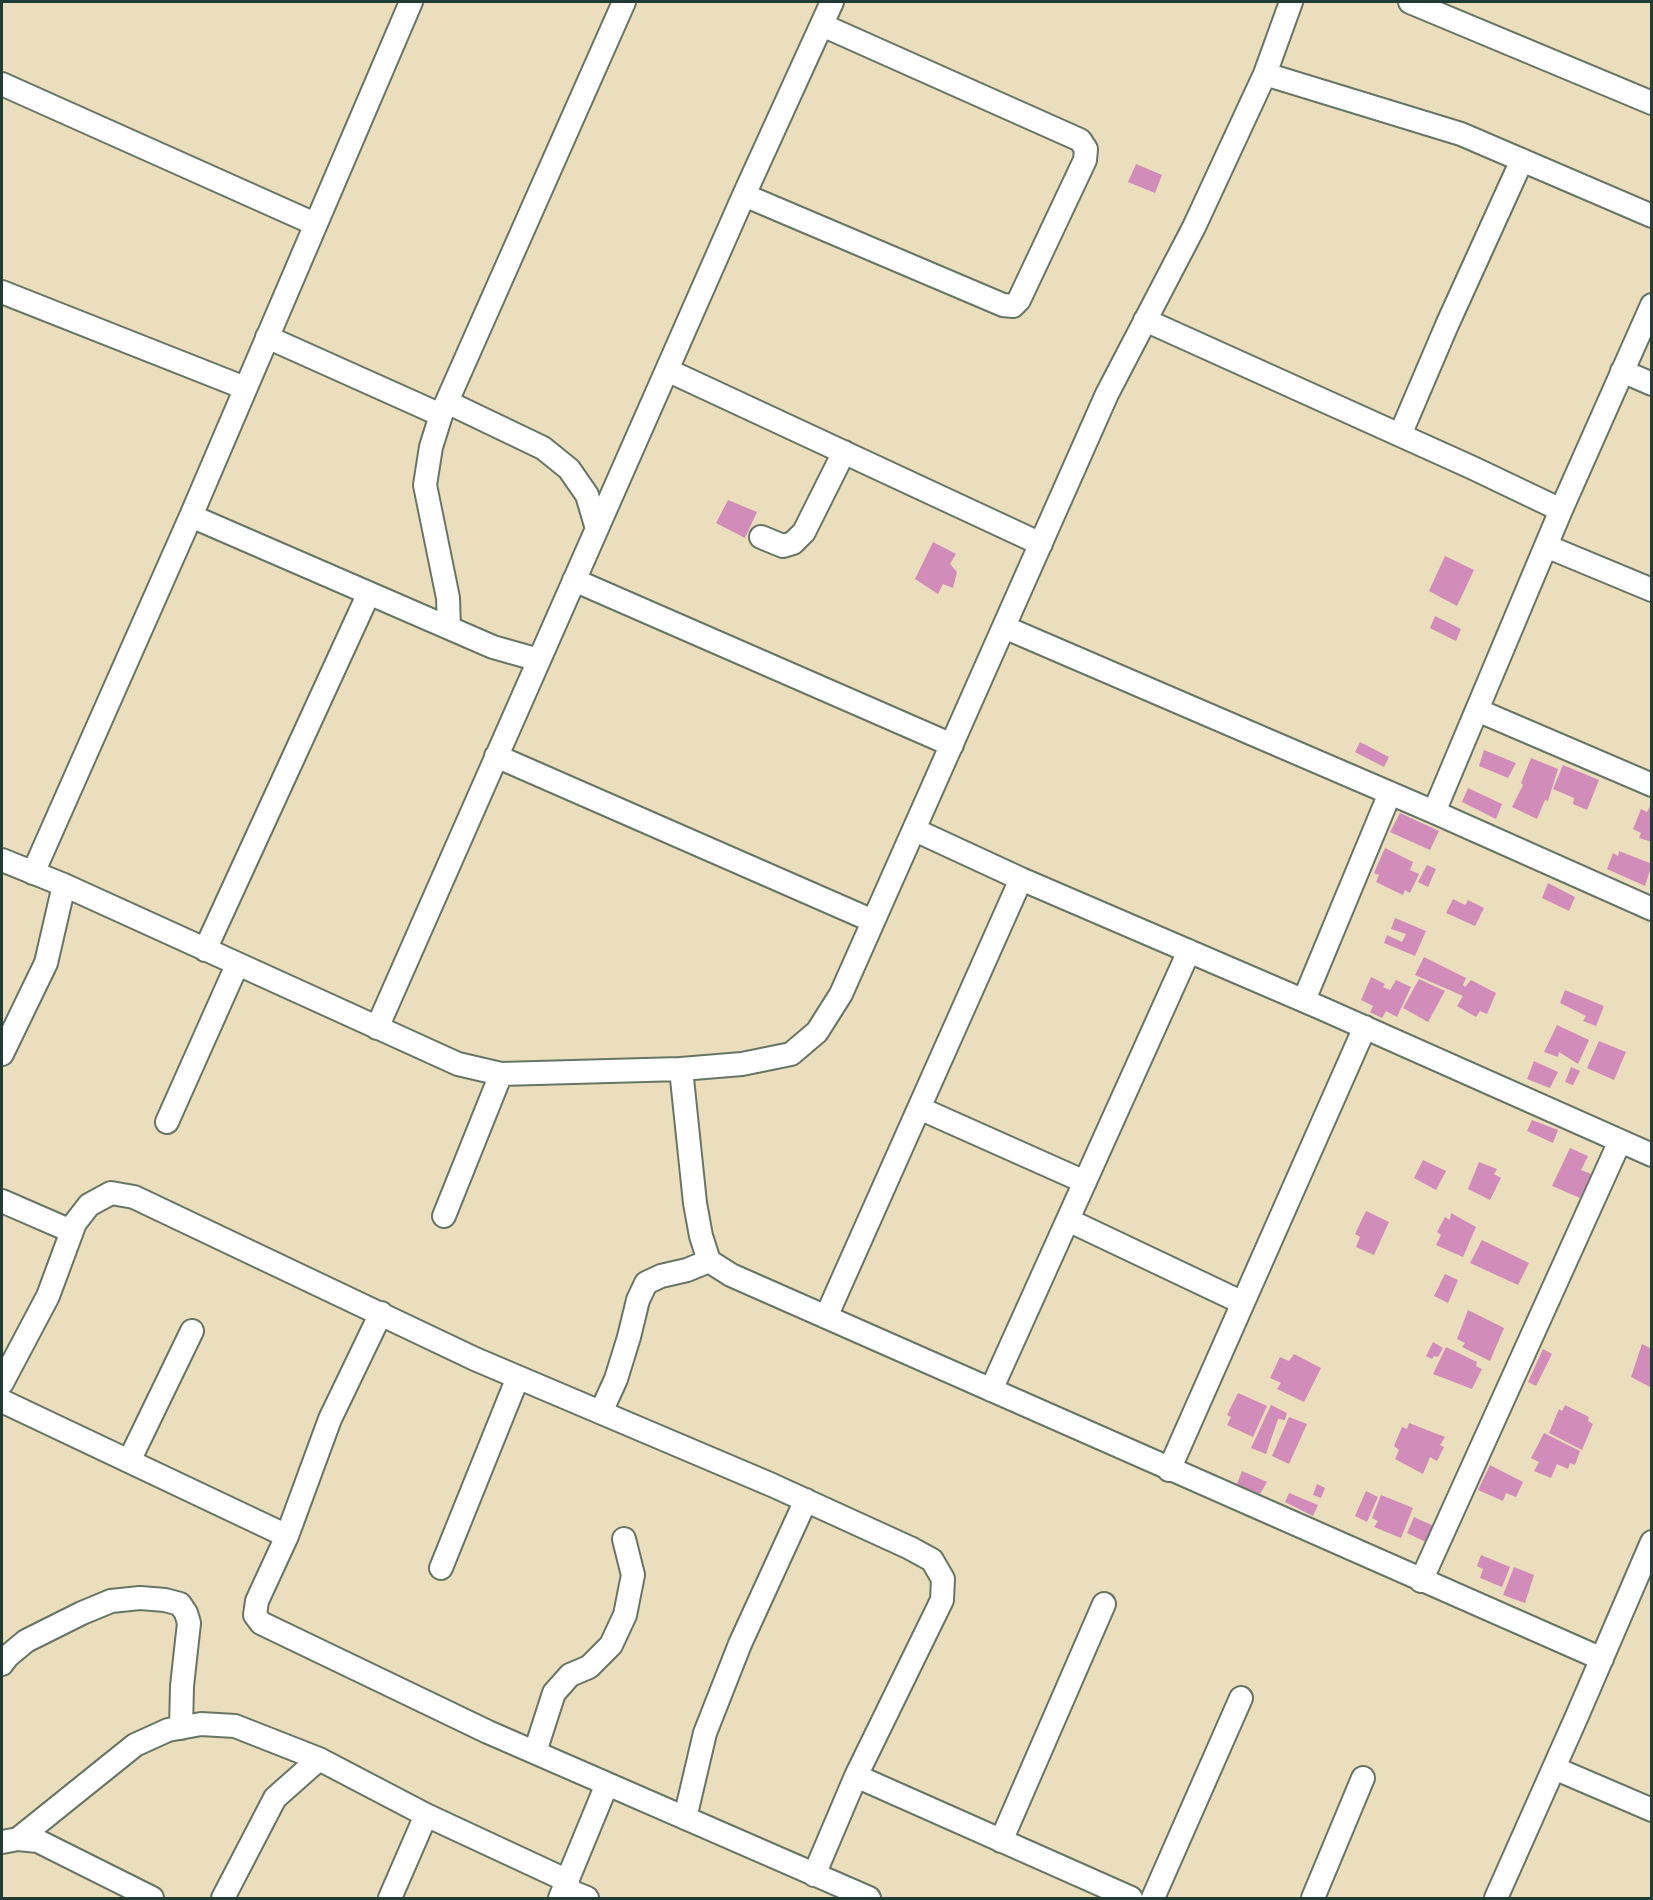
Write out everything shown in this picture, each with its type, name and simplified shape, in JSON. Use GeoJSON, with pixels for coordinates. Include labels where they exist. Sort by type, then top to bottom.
{"type":"FeatureCollection","features":[{"type":"Feature","properties":{"kind":"street"},"geometry":{"type":"LineString","coordinates":[[449,628],[448,598],[425,485],[431,447],[444,409],[624,2]]}},
{"type":"Feature","properties":{"kind":"street"},"geometry":{"type":"LineString","coordinates":[[377,1028],[744,195],[832,2]]}},
{"type":"Feature","properties":{"kind":"street"},"geometry":{"type":"LineString","coordinates":[[2,860],[64,885],[458,1064],[501,1074],[681,1069],[742,1064],[791,1054],[817,1032],[841,994],[1107,394],[1194,227],[1265,74],[1291,2]]}},
{"type":"Feature","properties":{"kind":"street"},"geometry":{"type":"LineString","coordinates":[[1410,2],[1652,103]]}},
{"type":"Feature","properties":{"kind":"street"},"geometry":{"type":"LineString","coordinates":[[33,873],[190,516],[407,4]]}},
{"type":"Feature","properties":{"kind":"street"},"geometry":{"type":"LineString","coordinates":[[744,195],[1003,305],[1013,306],[1019,300],[1085,160],[1086,148],[1080,140],[822,25]]}},
{"type":"Feature","properties":{"kind":"street"},"geometry":{"type":"LineString","coordinates":[[1265,74],[1461,134],[1652,216]]}},
{"type":"Feature","properties":{"kind":"street"},"geometry":{"type":"LineString","coordinates":[[2,84],[315,224]]}},
{"type":"Feature","properties":{"kind":"street"},"geometry":{"type":"LineString","coordinates":[[1400,435],[1522,160]]}},
{"type":"Feature","properties":{"kind":"street"},"geometry":{"type":"LineString","coordinates":[[2,292],[245,388]]}},
{"type":"Feature","properties":{"kind":"street"},"geometry":{"type":"LineString","coordinates":[[1434,812],[1561,510],[1652,305]]}},
{"type":"Feature","properties":{"kind":"street"},"geometry":{"type":"LineString","coordinates":[[1145,320],[1561,510]]}},
{"type":"Feature","properties":{"kind":"street"},"geometry":{"type":"LineString","coordinates":[[267,337],[543,448],[569,469],[587,495],[597,529]]}},
{"type":"Feature","properties":{"kind":"street"},"geometry":{"type":"LineString","coordinates":[[667,370],[1041,544]]}},
{"type":"Feature","properties":{"kind":"street"},"geometry":{"type":"LineString","coordinates":[[1622,371],[1652,384]]}},
{"type":"Feature","properties":{"kind":"street"},"geometry":{"type":"LineString","coordinates":[[761,537],[783,546],[793,543],[804,532],[844,452]]}},
{"type":"Feature","properties":{"kind":"street"},"geometry":{"type":"LineString","coordinates":[[190,516],[368,595],[493,647],[539,660]]}},
{"type":"Feature","properties":{"kind":"street"},"geometry":{"type":"LineString","coordinates":[[1546,546],[1652,590]]}},
{"type":"Feature","properties":{"kind":"street"},"geometry":{"type":"LineString","coordinates":[[574,580],[952,745]]}},
{"type":"Feature","properties":{"kind":"street"},"geometry":{"type":"LineString","coordinates":[[205,950],[368,595]]}},
{"type":"Feature","properties":{"kind":"street"},"geometry":{"type":"LineString","coordinates":[[1004,627],[1434,812],[1652,909]]}},
{"type":"Feature","properties":{"kind":"street"},"geometry":{"type":"LineString","coordinates":[[1477,710],[1652,785]]}},
{"type":"Feature","properties":{"kind":"street"},"geometry":{"type":"LineString","coordinates":[[496,756],[873,921]]}},
{"type":"Feature","properties":{"kind":"street"},"geometry":{"type":"LineString","coordinates":[[1304,1000],[1390,793]]}},
{"type":"Feature","properties":{"kind":"street"},"geometry":{"type":"LineString","coordinates":[[915,830],[1021,879],[1304,1000],[1652,1155]]}},
{"type":"Feature","properties":{"kind":"street"},"geometry":{"type":"LineString","coordinates":[[826,1317],[1021,879]]}},
{"type":"Feature","properties":{"kind":"street"},"geometry":{"type":"LineString","coordinates":[[2,1054],[46,963],[64,885]]}},
{"type":"Feature","properties":{"kind":"street"},"geometry":{"type":"LineString","coordinates":[[991,1390],[1189,951]]}},
{"type":"Feature","properties":{"kind":"street"},"geometry":{"type":"LineString","coordinates":[[167,1122],[237,965]]}},
{"type":"Feature","properties":{"kind":"street"},"geometry":{"type":"LineString","coordinates":[[1169,1470],[1365,1027]]}},
{"type":"Feature","properties":{"kind":"street"},"geometry":{"type":"LineString","coordinates":[[681,1069],[695,1203],[701,1236],[709,1261],[731,1275],[1602,1659]]}},
{"type":"Feature","properties":{"kind":"street"},"geometry":{"type":"LineString","coordinates":[[444,1216],[501,1074]]}},
{"type":"Feature","properties":{"kind":"street"},"geometry":{"type":"LineString","coordinates":[[919,1108],[1085,1182]]}},
{"type":"Feature","properties":{"kind":"street"},"geometry":{"type":"LineString","coordinates":[[1421,1581],[1620,1141]]}},
{"type":"Feature","properties":{"kind":"street"},"geometry":{"type":"LineString","coordinates":[[2,1383],[48,1296],[75,1223],[89,1205],[111,1193],[134,1197],[381,1312],[475,1359],[806,1500],[932,1560],[943,1579],[942,1600],[856,1776],[814,1875]]}},
{"type":"Feature","properties":{"kind":"street"},"geometry":{"type":"LineString","coordinates":[[2,1201],[71,1231]]}},
{"type":"Feature","properties":{"kind":"street"},"geometry":{"type":"LineString","coordinates":[[1068,1220],[1243,1303]]}},
{"type":"Feature","properties":{"kind":"street"},"geometry":{"type":"LineString","coordinates":[[601,1412],[616,1378],[630,1337],[638,1300],[646,1283],[709,1261]]}},
{"type":"Feature","properties":{"kind":"street"},"geometry":{"type":"LineString","coordinates":[[381,1312],[330,1419],[287,1536],[256,1601],[255,1615],[261,1623],[534,1752],[869,1899]]}},
{"type":"Feature","properties":{"kind":"street"},"geometry":{"type":"LineString","coordinates":[[129,1461],[192,1331]]}},
{"type":"Feature","properties":{"kind":"street"},"geometry":{"type":"LineString","coordinates":[[441,1568],[518,1377]]}},
{"type":"Feature","properties":{"kind":"street"},"geometry":{"type":"LineString","coordinates":[[2,1401],[287,1536]]}},
{"type":"Feature","properties":{"kind":"street"},"geometry":{"type":"LineString","coordinates":[[685,1818],[705,1733],[740,1644],[806,1500]]}},
{"type":"Feature","properties":{"kind":"street"},"geometry":{"type":"LineString","coordinates":[[534,1752],[554,1693],[570,1675],[589,1667],[611,1646],[625,1615],[633,1575],[624,1539]]}},
{"type":"Feature","properties":{"kind":"street"},"geometry":{"type":"LineString","coordinates":[[1496,1899],[1602,1659],[1642,1591],[1652,1542]]}},
{"type":"Feature","properties":{"kind":"street"},"geometry":{"type":"LineString","coordinates":[[2,1664],[26,1641],[111,1601],[140,1598],[180,1604],[186,1612],[189,1623],[182,1686],[181,1728]]}},
{"type":"Feature","properties":{"kind":"street"},"geometry":{"type":"LineString","coordinates":[[1001,1841],[1104,1604]]}},
{"type":"Feature","properties":{"kind":"street"},"geometry":{"type":"LineString","coordinates":[[1153,1899],[1241,1698]]}},
{"type":"Feature","properties":{"kind":"street"},"geometry":{"type":"LineString","coordinates":[[10,1840],[135,1745],[168,1730],[201,1724],[235,1726],[319,1759],[564,1890],[587,1899]]}},
{"type":"Feature","properties":{"kind":"street"},"geometry":{"type":"LineString","coordinates":[[223,1899],[275,1798],[319,1759]]}},
{"type":"Feature","properties":{"kind":"street"},"geometry":{"type":"LineString","coordinates":[[1554,1768],[1652,1810]]}},
{"type":"Feature","properties":{"kind":"street"},"geometry":{"type":"LineString","coordinates":[[856,1776],[1131,1899]]}},
{"type":"Feature","properties":{"kind":"street"},"geometry":{"type":"LineString","coordinates":[[1313,1899],[1363,1778]]}},
{"type":"Feature","properties":{"kind":"street"},"geometry":{"type":"LineString","coordinates":[[564,1890],[607,1784]]}},
{"type":"Feature","properties":{"kind":"street"},"geometry":{"type":"LineString","coordinates":[[390,1899],[426,1815]]}},
{"type":"Feature","properties":{"kind":"street"},"geometry":{"type":"LineString","coordinates":[[10,1840],[38,1841],[152,1899]]}},
{"type":"Feature","properties":{"kind":"building"},"geometry":{"type":"Polygon","coordinates":[[[1136,164],[1162,175],[1155,193],[1128,182],[1136,164]]]}},
{"type":"Feature","properties":{"kind":"building"},"geometry":{"type":"Polygon","coordinates":[[[728,500],[757,512],[745,538],[716,523],[728,500]]]}},
{"type":"Feature","properties":{"kind":"building"},"geometry":{"type":"Polygon","coordinates":[[[933,542],[956,554],[950,564],[957,572],[953,588],[943,584],[938,594],[915,579],[933,542]]]}},
{"type":"Feature","properties":{"kind":"building"},"geometry":{"type":"Polygon","coordinates":[[[1445,556],[1474,570],[1457,606],[1429,591],[1445,556]]]}},
{"type":"Feature","properties":{"kind":"building"},"geometry":{"type":"Polygon","coordinates":[[[1435,616],[1461,629],[1456,641],[1430,628],[1435,616]]]}},
{"type":"Feature","properties":{"kind":"building"},"geometry":{"type":"Polygon","coordinates":[[[1360,742],[1389,757],[1384,767],[1355,752],[1360,742]]]}},
{"type":"Feature","properties":{"kind":"building"},"geometry":{"type":"Polygon","coordinates":[[[1484,750],[1516,763],[1508,778],[1479,766],[1484,750]]]}},
{"type":"Feature","properties":{"kind":"building"},"geometry":{"type":"Polygon","coordinates":[[[1531,758],[1558,769],[1548,801],[1545,800],[1537,819],[1512,807],[1523,785],[1521,783],[1531,758]]]}},
{"type":"Feature","properties":{"kind":"building"},"geometry":{"type":"Polygon","coordinates":[[[1563,765],[1599,780],[1587,810],[1573,804],[1574,798],[1553,789],[1563,765]]]}},
{"type":"Feature","properties":{"kind":"building"},"geometry":{"type":"Polygon","coordinates":[[[1468,788],[1502,804],[1496,819],[1462,802],[1468,788]]]}},
{"type":"Feature","properties":{"kind":"building"},"geometry":{"type":"Polygon","coordinates":[[[1650,806],[1652,807],[1652,842],[1639,838],[1641,833],[1633,829],[1641,809],[1647,812],[1650,806]]]}},
{"type":"Feature","properties":{"kind":"building"},"geometry":{"type":"Polygon","coordinates":[[[1400,813],[1439,831],[1430,850],[1390,832],[1400,813]]]}},
{"type":"Feature","properties":{"kind":"building"},"geometry":{"type":"Polygon","coordinates":[[[1385,848],[1413,862],[1410,870],[1419,874],[1410,893],[1405,890],[1403,895],[1376,882],[1379,875],[1374,873],[1385,848]]]}},
{"type":"Feature","properties":{"kind":"building"},"geometry":{"type":"Polygon","coordinates":[[[1619,851],[1652,864],[1645,886],[1607,869],[1613,853],[1618,856],[1619,851]]]}},
{"type":"Feature","properties":{"kind":"building"},"geometry":{"type":"Polygon","coordinates":[[[1427,865],[1436,869],[1428,887],[1418,882],[1427,865]]]}},
{"type":"Feature","properties":{"kind":"building"},"geometry":{"type":"Polygon","coordinates":[[[1548,883],[1575,897],[1569,911],[1542,898],[1548,883]]]}},
{"type":"Feature","properties":{"kind":"building"},"geometry":{"type":"Polygon","coordinates":[[[1453,899],[1465,905],[1468,900],[1484,908],[1475,926],[1446,913],[1453,899]]]}},
{"type":"Feature","properties":{"kind":"building"},"geometry":{"type":"Polygon","coordinates":[[[1395,918],[1426,931],[1415,956],[1384,943],[1387,935],[1402,942],[1406,934],[1391,929],[1395,918]]]}},
{"type":"Feature","properties":{"kind":"building"},"geometry":{"type":"Polygon","coordinates":[[[1424,957],[1466,978],[1463,985],[1465,987],[1471,980],[1496,993],[1487,1014],[1480,1011],[1476,1017],[1457,1006],[1463,996],[1415,975],[1424,957]]]}},
{"type":"Feature","properties":{"kind":"building"},"geometry":{"type":"Polygon","coordinates":[[[1371,977],[1385,984],[1383,987],[1390,990],[1396,980],[1411,987],[1397,1017],[1386,1011],[1382,1018],[1370,1012],[1373,1006],[1361,1000],[1371,977]]]}},
{"type":"Feature","properties":{"kind":"building"},"geometry":{"type":"Polygon","coordinates":[[[1419,979],[1445,991],[1428,1022],[1403,1008],[1419,979]]]}},
{"type":"Feature","properties":{"kind":"building"},"geometry":{"type":"Polygon","coordinates":[[[1565,990],[1604,1006],[1596,1026],[1583,1021],[1586,1016],[1560,1003],[1565,990]]]}},
{"type":"Feature","properties":{"kind":"building"},"geometry":{"type":"Polygon","coordinates":[[[1557,1025],[1589,1040],[1578,1064],[1559,1052],[1558,1057],[1544,1052],[1557,1025]]]}},
{"type":"Feature","properties":{"kind":"building"},"geometry":{"type":"Polygon","coordinates":[[[1599,1041],[1626,1052],[1614,1080],[1587,1068],[1599,1041]]]}},
{"type":"Feature","properties":{"kind":"building"},"geometry":{"type":"Polygon","coordinates":[[[1534,1061],[1558,1072],[1550,1088],[1527,1079],[1534,1061]]]}},
{"type":"Feature","properties":{"kind":"building"},"geometry":{"type":"Polygon","coordinates":[[[1571,1067],[1580,1071],[1573,1085],[1565,1082],[1571,1067]]]}},
{"type":"Feature","properties":{"kind":"building"},"geometry":{"type":"Polygon","coordinates":[[[1532,1120],[1558,1130],[1553,1143],[1527,1131],[1532,1120]]]}},
{"type":"Feature","properties":{"kind":"building"},"geometry":{"type":"Polygon","coordinates":[[[1570,1148],[1588,1156],[1581,1170],[1591,1174],[1580,1198],[1552,1186],[1570,1148]]]}},
{"type":"Feature","properties":{"kind":"building"},"geometry":{"type":"Polygon","coordinates":[[[1423,1160],[1446,1171],[1436,1190],[1414,1178],[1423,1160]]]}},
{"type":"Feature","properties":{"kind":"building"},"geometry":{"type":"Polygon","coordinates":[[[1479,1162],[1497,1169],[1494,1174],[1501,1178],[1490,1200],[1468,1189],[1479,1162]]]}},
{"type":"Feature","properties":{"kind":"building"},"geometry":{"type":"Polygon","coordinates":[[[1366,1211],[1389,1222],[1374,1255],[1356,1247],[1360,1237],[1355,1234],[1366,1211]]]}},
{"type":"Feature","properties":{"kind":"building"},"geometry":{"type":"Polygon","coordinates":[[[1451,1213],[1476,1227],[1463,1257],[1436,1245],[1441,1235],[1437,1232],[1445,1217],[1450,1220],[1451,1213]]]}},
{"type":"Feature","properties":{"kind":"building"},"geometry":{"type":"Polygon","coordinates":[[[1482,1240],[1529,1263],[1518,1285],[1470,1263],[1482,1240]]]}},
{"type":"Feature","properties":{"kind":"building"},"geometry":{"type":"Polygon","coordinates":[[[1445,1274],[1458,1280],[1448,1303],[1434,1296],[1445,1274]]]}},
{"type":"Feature","properties":{"kind":"building"},"geometry":{"type":"Polygon","coordinates":[[[1468,1310],[1504,1328],[1490,1361],[1462,1347],[1465,1343],[1457,1339],[1468,1310]]]}},
{"type":"Feature","properties":{"kind":"building"},"geometry":{"type":"Polygon","coordinates":[[[1433,1342],[1443,1348],[1438,1357],[1434,1356],[1432,1359],[1426,1356],[1433,1342]]]}},
{"type":"Feature","properties":{"kind":"building"},"geometry":{"type":"Polygon","coordinates":[[[1642,1344],[1652,1349],[1652,1388],[1631,1377],[1642,1344]]]}},
{"type":"Feature","properties":{"kind":"building"},"geometry":{"type":"Polygon","coordinates":[[[1446,1347],[1477,1362],[1476,1366],[1482,1369],[1472,1389],[1433,1374],[1446,1347]]]}},
{"type":"Feature","properties":{"kind":"building"},"geometry":{"type":"Polygon","coordinates":[[[1543,1349],[1552,1354],[1536,1386],[1528,1382],[1543,1349]]]}},
{"type":"Feature","properties":{"kind":"building"},"geometry":{"type":"Polygon","coordinates":[[[1294,1354],[1321,1368],[1304,1402],[1277,1389],[1281,1383],[1270,1378],[1280,1357],[1289,1361],[1294,1354]]]}},
{"type":"Feature","properties":{"kind":"building"},"geometry":{"type":"Polygon","coordinates":[[[1238,1393],[1267,1406],[1253,1437],[1227,1425],[1231,1417],[1227,1415],[1238,1393]]]}},
{"type":"Feature","properties":{"kind":"building"},"geometry":{"type":"Polygon","coordinates":[[[1271,1405],[1287,1413],[1285,1420],[1278,1419],[1266,1454],[1251,1448],[1271,1405]]]}},
{"type":"Feature","properties":{"kind":"building"},"geometry":{"type":"Polygon","coordinates":[[[1565,1405],[1589,1417],[1588,1421],[1593,1424],[1582,1450],[1549,1433],[1559,1409],[1562,1411],[1565,1405]]]}},
{"type":"Feature","properties":{"kind":"building"},"geometry":{"type":"Polygon","coordinates":[[[1289,1417],[1307,1424],[1289,1464],[1272,1456],[1289,1417]]]}},
{"type":"Feature","properties":{"kind":"building"},"geometry":{"type":"Polygon","coordinates":[[[1409,1423],[1445,1437],[1440,1445],[1444,1447],[1437,1461],[1430,1457],[1423,1474],[1395,1459],[1399,1450],[1394,1446],[1402,1427],[1407,1429],[1409,1423]]]}},
{"type":"Feature","properties":{"kind":"building"},"geometry":{"type":"Polygon","coordinates":[[[1544,1433],[1580,1451],[1575,1465],[1570,1463],[1568,1469],[1557,1464],[1551,1478],[1534,1471],[1539,1462],[1531,1458],[1544,1433]]]}},
{"type":"Feature","properties":{"kind":"building"},"geometry":{"type":"Polygon","coordinates":[[[1490,1465],[1523,1482],[1516,1497],[1506,1493],[1503,1501],[1478,1490],[1490,1465]]]}},
{"type":"Feature","properties":{"kind":"building"},"geometry":{"type":"Polygon","coordinates":[[[1242,1471],[1267,1482],[1260,1494],[1237,1484],[1242,1471]]]}},
{"type":"Feature","properties":{"kind":"building"},"geometry":{"type":"Polygon","coordinates":[[[1317,1484],[1325,1488],[1321,1498],[1313,1495],[1317,1484]]]}},
{"type":"Feature","properties":{"kind":"building"},"geometry":{"type":"Polygon","coordinates":[[[1366,1491],[1378,1497],[1367,1522],[1355,1516],[1366,1491]]]}},
{"type":"Feature","properties":{"kind":"building"},"geometry":{"type":"Polygon","coordinates":[[[1289,1493],[1318,1505],[1313,1516],[1285,1502],[1289,1493]]]}},
{"type":"Feature","properties":{"kind":"building"},"geometry":{"type":"Polygon","coordinates":[[[1381,1495],[1413,1508],[1401,1538],[1374,1527],[1378,1521],[1372,1518],[1381,1495]]]}},
{"type":"Feature","properties":{"kind":"building"},"geometry":{"type":"Polygon","coordinates":[[[1414,1517],[1436,1527],[1430,1544],[1407,1533],[1414,1517]]]}},
{"type":"Feature","properties":{"kind":"building"},"geometry":{"type":"Polygon","coordinates":[[[1481,1555],[1510,1567],[1502,1587],[1480,1578],[1483,1569],[1477,1566],[1481,1555]]]}},
{"type":"Feature","properties":{"kind":"building"},"geometry":{"type":"Polygon","coordinates":[[[1514,1567],[1534,1575],[1525,1603],[1503,1595],[1514,1567]]]}}]}
